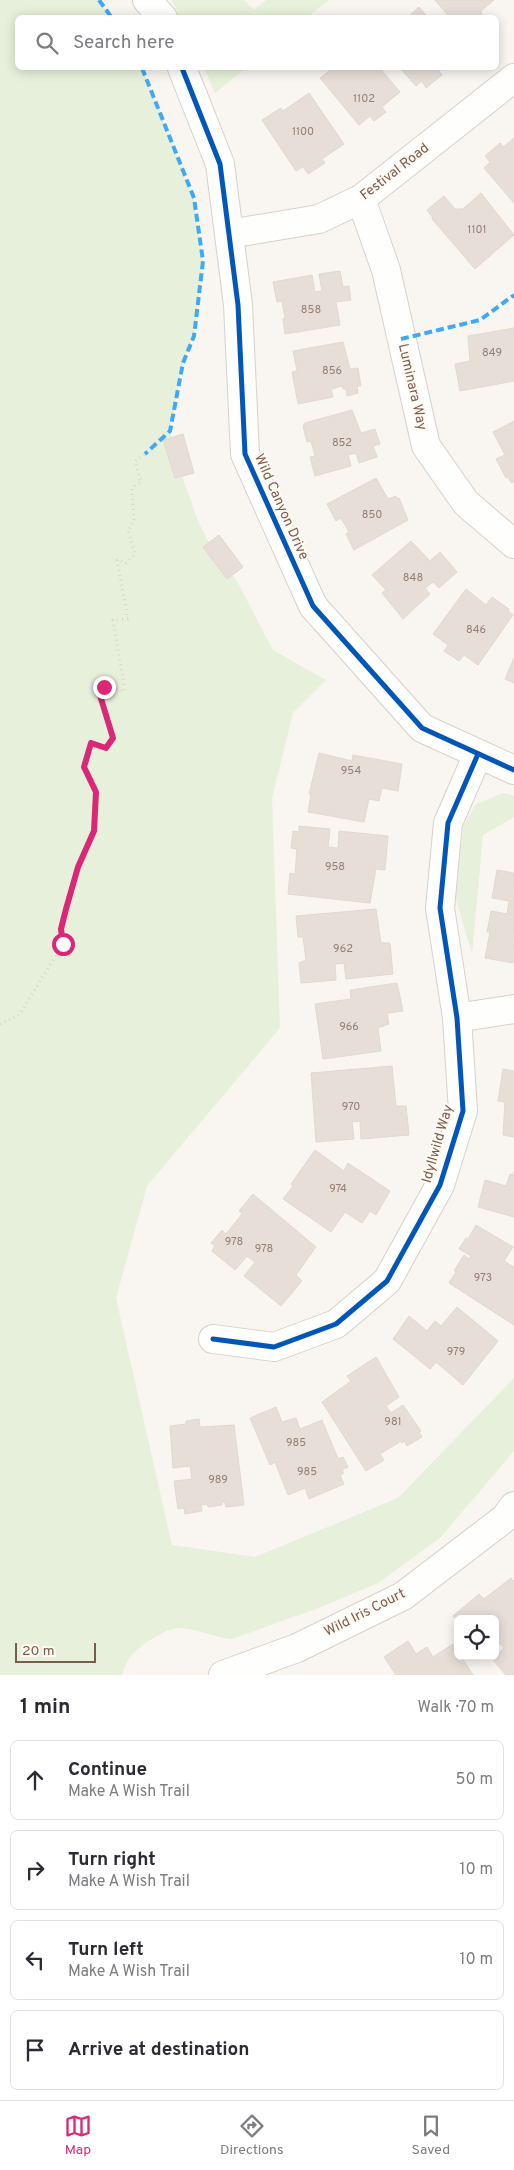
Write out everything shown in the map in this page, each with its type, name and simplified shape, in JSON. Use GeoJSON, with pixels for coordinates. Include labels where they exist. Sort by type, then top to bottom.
{"type":"FeatureCollection","features":[{"type":"Feature","properties":{"kind":"street"},"geometry":{"type":"LineString","coordinates":[[147,0],[160,15]]}},
{"type":"Feature","properties":{"kind":"street","name":"Wild Canyon Drive"},"geometry":{"type":"LineString","coordinates":[[183,70],[220,164],[238,305],[245,454],[314,606],[422,728],[514,770]]}},
{"type":"Feature","properties":{"kind":"street","name":"Festival Road"},"geometry":{"type":"LineString","coordinates":[[229,234],[319,219],[361,199],[514,78]]}},
{"type":"Feature","properties":{"kind":"street","name":"Luminara Way"},"geometry":{"type":"LineString","coordinates":[[361,199],[386,270],[426,446],[466,503],[514,544]]}},
{"type":"Feature","properties":{"kind":"street","name":"Idyllwild Way"},"geometry":{"type":"LineString","coordinates":[[213,1339],[274,1347],[336,1324],[387,1281],[440,1185],[463,1110],[456,1018],[440,908],[448,823],[478,754]]}},
{"type":"Feature","properties":{"kind":"street"},"geometry":{"type":"LineString","coordinates":[[456,1018],[514,1009]]}},
{"type":"Feature","properties":{"kind":"street","name":"Wild Iris Court"},"geometry":{"type":"LineString","coordinates":[[223,1675],[297,1648],[403,1596],[505,1518],[514,1506]]}},
{"type":"Feature","properties":{"kind":"path"},"geometry":{"type":"LineString","coordinates":[[0,1024],[19,1015],[63,944],[61,929],[66,909],[78,867],[94,831],[96,792],[84,767],[91,743],[106,748],[113,738],[99,692],[104,687],[125,691],[113,620],[128,619],[117,560],[126,563],[135,554],[128,531],[134,520],[132,488],[141,482],[135,462],[145,454]]}},
{"type":"Feature","properties":{"kind":"green space"},"geometry":{"type":"Polygon","coordinates":[[[0,0],[99,0],[110,15],[15,15],[15,70],[143,70],[194,198],[203,261],[194,336],[183,363],[170,431],[184,482],[198,521],[208,541],[238,583],[273,650],[326,680],[293,713],[272,798],[280,1028],[147,1186],[116,1298],[172,1545],[255,1557],[398,1498],[514,1378],[514,1451],[440,1538],[378,1583],[321,1607],[232,1639],[186,1628],[166,1631],[132,1655],[122,1675],[0,1675],[0,0]]]}},
{"type":"Feature","properties":{"kind":"green space"},"geometry":{"type":"Polygon","coordinates":[[[172,0],[244,0],[254,10],[266,0],[329,0],[310,15],[179,15],[172,0]]]}},
{"type":"Feature","properties":{"kind":"green space"},"geometry":{"type":"Polygon","coordinates":[[[205,70],[244,70],[215,93],[205,70]]]}},
{"type":"Feature","properties":{"kind":"green space"},"geometry":{"type":"Polygon","coordinates":[[[503,793],[514,796],[514,817],[483,835],[472,954],[454,893],[464,825],[476,804],[503,793]]]}},
{"type":"Feature","properties":{"kind":"building"},"geometry":{"type":"Polygon","coordinates":[[[435,0],[494,0],[482,10],[481,15],[448,15],[435,0]]]}},
{"type":"Feature","properties":{"kind":"building"},"geometry":{"type":"Polygon","coordinates":[[[419,7],[426,15],[410,15],[419,7]]]}},
{"type":"Feature","properties":{"kind":"building"},"geometry":{"type":"Polygon","coordinates":[[[330,70],[382,70],[400,92],[382,107],[386,112],[374,121],[370,116],[359,125],[320,78],[330,70]]]}},
{"type":"Feature","properties":{"kind":"building"},"geometry":{"type":"Polygon","coordinates":[[[402,70],[440,70],[439,71],[442,75],[426,88],[422,81],[416,86],[402,70]]]}},
{"type":"Feature","properties":{"kind":"building"},"geometry":{"type":"Polygon","coordinates":[[[309,93],[344,144],[322,159],[325,163],[308,174],[303,167],[296,171],[262,120],[281,108],[283,111],[309,93]]]}},
{"type":"Feature","properties":{"kind":"building"},"geometry":{"type":"Polygon","coordinates":[[[514,138],[514,203],[484,168],[490,162],[485,156],[500,143],[503,147],[514,138]]]}},
{"type":"Feature","properties":{"kind":"building"},"geometry":{"type":"Polygon","coordinates":[[[481,193],[514,235],[475,269],[432,219],[427,210],[444,196],[455,209],[463,209],[481,193]]]}},
{"type":"Feature","properties":{"kind":"building"},"geometry":{"type":"Polygon","coordinates":[[[340,271],[343,287],[349,286],[351,300],[336,302],[340,325],[285,334],[282,301],[277,302],[273,282],[312,275],[315,292],[322,291],[319,274],[340,271]]]}},
{"type":"Feature","properties":{"kind":"building"},"geometry":{"type":"Polygon","coordinates":[[[514,328],[514,381],[460,391],[455,364],[470,361],[468,336],[514,328]]]}},
{"type":"Feature","properties":{"kind":"building"},"geometry":{"type":"Polygon","coordinates":[[[343,342],[350,369],[358,368],[361,386],[357,386],[358,393],[347,396],[346,389],[343,389],[342,386],[331,389],[333,397],[298,404],[292,372],[297,371],[293,351],[343,342]]]}},
{"type":"Feature","properties":{"kind":"building"},"geometry":{"type":"Polygon","coordinates":[[[352,410],[361,433],[375,429],[380,444],[373,446],[377,457],[359,463],[356,453],[348,455],[351,466],[315,476],[310,457],[315,456],[311,441],[307,442],[303,426],[305,423],[352,410]]]}},
{"type":"Feature","properties":{"kind":"building"},"geometry":{"type":"Polygon","coordinates":[[[514,421],[514,482],[511,483],[508,477],[506,478],[496,459],[505,455],[493,432],[514,421]]]}},
{"type":"Feature","properties":{"kind":"building"},"geometry":{"type":"Polygon","coordinates":[[[183,434],[194,473],[175,478],[163,440],[183,434]]]}},
{"type":"Feature","properties":{"kind":"building"},"geometry":{"type":"Polygon","coordinates":[[[376,478],[388,499],[396,496],[397,499],[399,498],[408,520],[354,550],[346,534],[349,532],[341,518],[336,521],[327,504],[376,478]]]}},
{"type":"Feature","properties":{"kind":"building"},"geometry":{"type":"Polygon","coordinates":[[[219,535],[243,567],[227,579],[203,547],[219,535]]]}},
{"type":"Feature","properties":{"kind":"building"},"geometry":{"type":"Polygon","coordinates":[[[411,541],[430,561],[440,552],[457,572],[439,588],[433,582],[425,588],[430,594],[403,619],[382,593],[386,590],[372,575],[411,541]]]}},
{"type":"Feature","properties":{"kind":"building"},"geometry":{"type":"Polygon","coordinates":[[[466,589],[486,605],[492,597],[509,609],[508,611],[513,615],[478,665],[464,655],[459,661],[444,651],[448,645],[433,634],[466,589]]]}},
{"type":"Feature","properties":{"kind":"building"},"geometry":{"type":"Polygon","coordinates":[[[514,658],[514,683],[505,679],[514,658]]]}},
{"type":"Feature","properties":{"kind":"building"},"geometry":{"type":"Polygon","coordinates":[[[319,753],[352,761],[353,755],[402,764],[398,791],[382,788],[379,801],[369,799],[364,822],[308,812],[311,795],[309,794],[319,753]]]}},
{"type":"Feature","properties":{"kind":"building"},"geometry":{"type":"Polygon","coordinates":[[[299,826],[330,829],[328,847],[338,848],[339,831],[388,836],[385,870],[376,869],[370,903],[288,894],[290,873],[295,874],[297,849],[291,848],[293,831],[299,832],[299,826]]]}},
{"type":"Feature","properties":{"kind":"building"},"geometry":{"type":"Polygon","coordinates":[[[497,870],[514,873],[513,963],[485,958],[490,932],[487,932],[491,911],[507,914],[509,901],[492,898],[497,870]]]}},
{"type":"Feature","properties":{"kind":"building"},"geometry":{"type":"Polygon","coordinates":[[[376,909],[381,943],[390,943],[393,974],[346,979],[344,963],[335,964],[336,980],[301,983],[299,963],[306,960],[303,937],[298,937],[296,916],[376,909]]]}},
{"type":"Feature","properties":{"kind":"building"},"geometry":{"type":"Polygon","coordinates":[[[397,983],[403,1011],[387,1013],[389,1024],[378,1028],[381,1051],[323,1059],[315,1004],[351,999],[350,990],[397,983]]]}},
{"type":"Feature","properties":{"kind":"building"},"geometry":{"type":"Polygon","coordinates":[[[392,1066],[396,1106],[406,1106],[409,1135],[361,1139],[360,1121],[352,1122],[354,1139],[316,1142],[311,1073],[392,1066]]]}},
{"type":"Feature","properties":{"kind":"building"},"geometry":{"type":"Polygon","coordinates":[[[503,1069],[514,1071],[514,1137],[503,1135],[505,1102],[498,1101],[503,1069]]]}},
{"type":"Feature","properties":{"kind":"building"},"geometry":{"type":"Polygon","coordinates":[[[315,1150],[344,1171],[348,1163],[390,1191],[376,1215],[370,1211],[362,1223],[345,1212],[331,1232],[283,1199],[293,1186],[291,1184],[315,1150]]]}},
{"type":"Feature","properties":{"kind":"building"},"geometry":{"type":"Polygon","coordinates":[[[514,1171],[514,1217],[478,1207],[485,1180],[506,1186],[510,1174],[513,1175],[514,1171]]]}},
{"type":"Feature","properties":{"kind":"building"},"geometry":{"type":"Polygon","coordinates":[[[253,1194],[316,1247],[296,1275],[302,1281],[281,1306],[244,1276],[255,1262],[247,1256],[235,1270],[212,1251],[215,1246],[211,1243],[222,1230],[226,1234],[242,1214],[239,1211],[253,1194]]]}},
{"type":"Feature","properties":{"kind":"building"},"geometry":{"type":"Polygon","coordinates":[[[476,1225],[513,1247],[504,1261],[514,1267],[514,1325],[449,1283],[464,1255],[469,1259],[471,1256],[459,1249],[466,1238],[468,1239],[476,1225]]]}},
{"type":"Feature","properties":{"kind":"building"},"geometry":{"type":"Polygon","coordinates":[[[457,1307],[498,1341],[463,1385],[436,1362],[430,1369],[393,1339],[409,1316],[427,1331],[435,1321],[441,1326],[457,1307]]]}},
{"type":"Feature","properties":{"kind":"building"},"geometry":{"type":"Polygon","coordinates":[[[376,1357],[399,1397],[386,1406],[391,1413],[403,1405],[421,1431],[419,1432],[422,1437],[407,1446],[404,1441],[402,1443],[401,1441],[380,1454],[384,1460],[366,1471],[322,1402],[351,1381],[347,1376],[376,1357]]]}},
{"type":"Feature","properties":{"kind":"building"},"geometry":{"type":"Polygon","coordinates":[[[276,1407],[282,1422],[296,1418],[300,1429],[322,1420],[338,1459],[343,1457],[348,1467],[342,1470],[344,1473],[340,1475],[344,1484],[309,1499],[305,1488],[288,1495],[275,1462],[270,1465],[250,1418],[276,1407]]]}},
{"type":"Feature","properties":{"kind":"building"},"geometry":{"type":"Polygon","coordinates":[[[199,1419],[200,1427],[234,1425],[244,1505],[226,1507],[225,1502],[222,1502],[222,1505],[208,1507],[207,1504],[201,1505],[202,1511],[185,1514],[184,1508],[178,1509],[174,1481],[192,1479],[190,1466],[173,1468],[170,1426],[186,1424],[186,1421],[199,1419]]]}},
{"type":"Feature","properties":{"kind":"building"},"geometry":{"type":"Polygon","coordinates":[[[511,1578],[514,1581],[514,1675],[506,1675],[493,1660],[499,1660],[499,1653],[504,1648],[499,1642],[499,1615],[454,1615],[479,1594],[484,1599],[511,1578]]]}},
{"type":"Feature","properties":{"kind":"building"},"geometry":{"type":"Polygon","coordinates":[[[408,1641],[416,1654],[427,1647],[433,1657],[453,1644],[454,1660],[464,1660],[473,1675],[396,1675],[384,1657],[408,1641]]]}},
{"type":"Feature","properties":{"kind":"marked path"},"geometry":{"type":"LineString","coordinates":[[99,0],[110,15]]}},
{"type":"Feature","properties":{"kind":"marked path"},"geometry":{"type":"LineString","coordinates":[[143,70],[194,198],[203,261],[194,336],[183,363],[170,431],[145,454]]}},
{"type":"Feature","properties":{"kind":"marked path"},"geometry":{"type":"LineString","coordinates":[[401,339],[480,320],[514,295]]}},
{"type":"Feature","properties":{"kind":"cycle path"},"geometry":{"type":"LineString","coordinates":[[183,70],[220,164],[238,305],[245,454],[313,606],[422,728],[514,770]]}},
{"type":"Feature","properties":{"kind":"cycle path"},"geometry":{"type":"LineString","coordinates":[[213,1339],[274,1347],[336,1324],[387,1281],[440,1185],[463,1111],[457,1018],[440,908],[448,823],[478,754]]}},
{"type":"Feature","properties":{"kind":"route"},"geometry":{"type":"LineString","coordinates":[[63,944],[61,929],[66,909],[78,867],[94,831],[96,792],[84,767],[91,743],[106,748],[113,738],[99,692],[104,687]]}}]}
